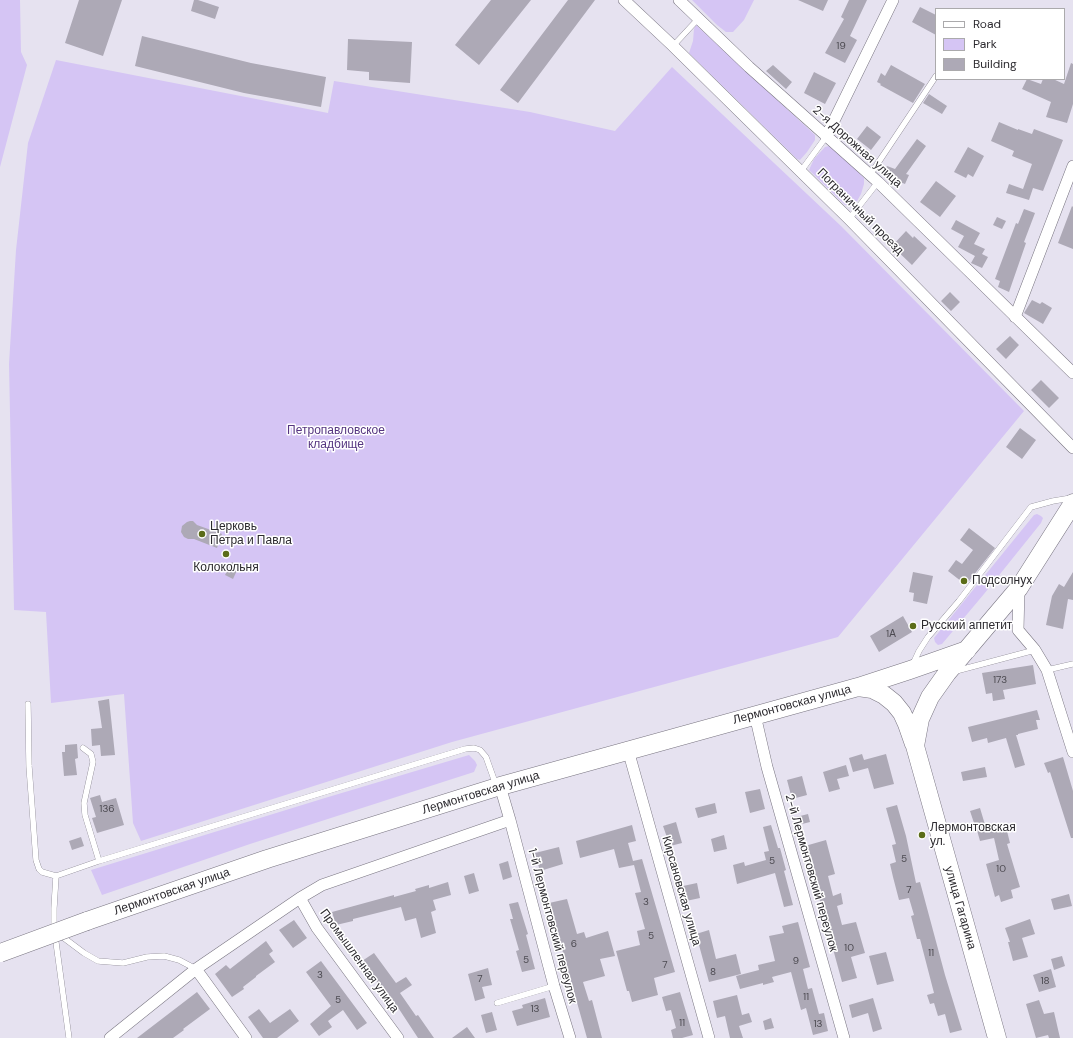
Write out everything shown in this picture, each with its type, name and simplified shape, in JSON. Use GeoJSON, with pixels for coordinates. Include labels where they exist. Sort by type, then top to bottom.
{"type":"FeatureCollection","features":[{"type":"Feature","properties":{"kind":"main road","name":"улица Гагарина"},"geometry":{"type":"LineString","coordinates":[[997,1038],[915,746],[920,720],[930,697],[947,673],[1019,588],[1073,503]]}},
{"type":"Feature","properties":{"kind":"main road","name":"Лермонтовская улица"},"geometry":{"type":"LineString","coordinates":[[0,953],[87,921],[268,859],[498,786],[858,687],[967,650]]}},
{"type":"Feature","properties":{"kind":"main road"},"geometry":{"type":"LineString","coordinates":[[858,687],[872,689],[884,695],[894,703],[902,713],[915,746]]}},
{"type":"Feature","properties":{"kind":"street","name":"Пограничный проезд"},"geometry":{"type":"LineString","coordinates":[[624,0],[801,171],[1073,448]]}},
{"type":"Feature","properties":{"kind":"street","name":"2-я Дорожная улица"},"geometry":{"type":"LineString","coordinates":[[679,0],[749,67],[874,179],[1073,373]]}},
{"type":"Feature","properties":{"kind":"street"},"geometry":{"type":"LineString","coordinates":[[826,137],[893,0]]}},
{"type":"Feature","properties":{"kind":"street"},"geometry":{"type":"LineString","coordinates":[[1015,317],[1072,172]]}},
{"type":"Feature","properties":{"kind":"street"},"geometry":{"type":"LineString","coordinates":[[1019,588],[1018,630],[1034,650],[1047,670],[1073,752]]}},
{"type":"Feature","properties":{"kind":"street","name":"2-й Лермонтовский переулок"},"geometry":{"type":"LineString","coordinates":[[755,715],[767,767],[844,1038]]}},
{"type":"Feature","properties":{"kind":"street","name":"Кирсановская улица"},"geometry":{"type":"LineString","coordinates":[[628,750],[709,1038]]}},
{"type":"Feature","properties":{"kind":"street","name":"1-й Лермонтовский переулок"},"geometry":{"type":"LineString","coordinates":[[498,786],[510,820],[554,986],[570,1038]]}},
{"type":"Feature","properties":{"kind":"street"},"geometry":{"type":"LineString","coordinates":[[110,1038],[196,969],[300,898],[322,885],[510,820]]}},
{"type":"Feature","properties":{"kind":"street","name":"Промышленная улица"},"geometry":{"type":"LineString","coordinates":[[300,898],[317,928],[398,1038]]}},
{"type":"Feature","properties":{"kind":"street"},"geometry":{"type":"LineString","coordinates":[[196,969],[246,1038]]}},
{"type":"Feature","properties":{"kind":"lane"},"geometry":{"type":"LineString","coordinates":[[673,46],[698,19]]}},
{"type":"Feature","properties":{"kind":"lane"},"geometry":{"type":"LineString","coordinates":[[849,219],[935,78]]}},
{"type":"Feature","properties":{"kind":"lane"},"geometry":{"type":"LineString","coordinates":[[801,171],[826,137]]}},
{"type":"Feature","properties":{"kind":"lane"},"geometry":{"type":"LineString","coordinates":[[910,670],[928,638],[959,601],[1031,507],[1073,497]]}},
{"type":"Feature","properties":{"kind":"lane"},"geometry":{"type":"LineString","coordinates":[[947,673],[1034,650]]}},
{"type":"Feature","properties":{"kind":"lane"},"geometry":{"type":"LineString","coordinates":[[1047,670],[1073,664]]}},
{"type":"Feature","properties":{"kind":"lane"},"geometry":{"type":"LineString","coordinates":[[28,704],[29,766],[36,860],[39,869],[42,872],[56,876],[99,861],[465,749],[474,748],[480,750],[486,757],[498,786]]}},
{"type":"Feature","properties":{"kind":"lane"},"geometry":{"type":"LineString","coordinates":[[83,748],[90,754],[93,762],[84,803],[85,815],[99,861]]}},
{"type":"Feature","properties":{"kind":"lane"},"geometry":{"type":"LineString","coordinates":[[56,876],[54,931],[69,1038]]}},
{"type":"Feature","properties":{"kind":"lane"},"geometry":{"type":"LineString","coordinates":[[54,931],[84,953],[98,961],[123,963],[164,956],[179,960],[196,969]]}},
{"type":"Feature","properties":{"kind":"lane"},"geometry":{"type":"LineString","coordinates":[[497,1003],[554,986]]}},
{"type":"Feature","properties":{"kind":"green space"},"geometry":{"type":"Polygon","coordinates":[[[0,0],[20,0],[21,52],[27,65],[0,167],[0,0]]]}},
{"type":"Feature","properties":{"kind":"green space"},"geometry":{"type":"Polygon","coordinates":[[[692,0],[754,0],[744,20],[733,32],[726,32],[692,0]]]}},
{"type":"Feature","properties":{"kind":"green space"},"geometry":{"type":"Polygon","coordinates":[[[696,25],[815,135],[815,140],[800,160],[797,159],[689,53],[696,25]]]}},
{"type":"Feature","properties":{"kind":"green space","name":"Петропавловское кладбище"},"geometry":{"type":"Polygon","coordinates":[[[56,60],[328,113],[334,81],[530,112],[615,131],[672,67],[841,226],[1024,411],[838,637],[452,742],[141,841],[133,823],[124,694],[51,703],[46,612],[14,610],[9,364],[16,250],[28,143],[56,60]]]}},
{"type":"Feature","properties":{"kind":"green space"},"geometry":{"type":"Polygon","coordinates":[[[829,146],[864,178],[861,194],[857,201],[851,205],[845,205],[809,170],[814,159],[825,147],[829,146]]]}},
{"type":"Feature","properties":{"kind":"green space"},"geometry":{"type":"Polygon","coordinates":[[[1037,514],[1043,518],[1041,523],[942,644],[938,645],[934,638],[1034,515],[1037,514]]]}},
{"type":"Feature","properties":{"kind":"green space"},"geometry":{"type":"Polygon","coordinates":[[[469,755],[477,765],[474,772],[250,844],[102,895],[91,870],[325,798],[469,755]]]}},
{"type":"Feature","properties":{"kind":"building"},"geometry":{"type":"Polygon","coordinates":[[[79,0],[122,0],[103,56],[65,43],[79,0]]]}},
{"type":"Feature","properties":{"kind":"building"},"geometry":{"type":"Polygon","coordinates":[[[194,0],[219,7],[215,19],[191,11],[194,0]]]}},
{"type":"Feature","properties":{"kind":"building"},"geometry":{"type":"Polygon","coordinates":[[[491,0],[531,0],[479,65],[455,45],[491,0]]]}},
{"type":"Feature","properties":{"kind":"building"},"geometry":{"type":"Polygon","coordinates":[[[568,0],[595,0],[518,103],[500,90],[568,0]]]}},
{"type":"Feature","properties":{"kind":"building"},"geometry":{"type":"Polygon","coordinates":[[[798,0],[828,0],[823,11],[798,0]]]}},
{"type":"Feature","properties":{"kind":"building"},"geometry":{"type":"Polygon","coordinates":[[[849,0],[867,0],[850,36],[857,40],[845,63],[825,53],[844,19],[841,17],[849,0]]]}},
{"type":"Feature","properties":{"kind":"building"},"geometry":{"type":"Polygon","coordinates":[[[920,7],[935,14],[935,34],[912,22],[920,7]]]}},
{"type":"Feature","properties":{"kind":"building"},"geometry":{"type":"Polygon","coordinates":[[[142,36],[251,63],[326,77],[321,107],[244,93],[135,66],[142,36]]]}},
{"type":"Feature","properties":{"kind":"building"},"geometry":{"type":"Polygon","coordinates":[[[348,39],[412,42],[410,83],[369,80],[369,72],[347,70],[348,39]]]}},
{"type":"Feature","properties":{"kind":"building"},"geometry":{"type":"Polygon","coordinates":[[[1071,63],[1073,64],[1073,104],[1067,123],[1046,117],[1051,102],[1022,89],[1026,80],[1041,84],[1043,80],[1055,80],[1064,84],[1071,63]]]}},
{"type":"Feature","properties":{"kind":"building"},"geometry":{"type":"Polygon","coordinates":[[[773,65],[792,82],[786,89],[766,71],[773,65]]]}},
{"type":"Feature","properties":{"kind":"building"},"geometry":{"type":"Polygon","coordinates":[[[891,65],[925,84],[913,103],[877,82],[881,73],[885,76],[891,65]]]}},
{"type":"Feature","properties":{"kind":"building"},"geometry":{"type":"Polygon","coordinates":[[[814,72],[836,83],[825,104],[804,93],[814,72]]]}},
{"type":"Feature","properties":{"kind":"building"},"geometry":{"type":"Polygon","coordinates":[[[929,94],[947,106],[942,114],[923,103],[929,94]]]}},
{"type":"Feature","properties":{"kind":"building"},"geometry":{"type":"Polygon","coordinates":[[[999,122],[1032,134],[1034,129],[1063,140],[1043,191],[1033,188],[1029,200],[1006,193],[1009,184],[1023,189],[1032,164],[1012,156],[1014,151],[991,141],[999,122]]]}},
{"type":"Feature","properties":{"kind":"building"},"geometry":{"type":"Polygon","coordinates":[[[867,126],[881,137],[871,150],[857,139],[867,126]]]}},
{"type":"Feature","properties":{"kind":"building"},"geometry":{"type":"Polygon","coordinates":[[[917,139],[926,146],[906,174],[909,175],[905,184],[883,175],[887,166],[895,169],[917,139]]]}},
{"type":"Feature","properties":{"kind":"building"},"geometry":{"type":"Polygon","coordinates":[[[968,147],[984,156],[973,177],[968,174],[966,178],[954,172],[968,147]]]}},
{"type":"Feature","properties":{"kind":"building"},"geometry":{"type":"Polygon","coordinates":[[[936,181],[956,196],[940,217],[920,202],[936,181]]]}},
{"type":"Feature","properties":{"kind":"building"},"geometry":{"type":"Polygon","coordinates":[[[1072,206],[1073,207],[1073,249],[1058,243],[1072,206]]]}},
{"type":"Feature","properties":{"kind":"building"},"geometry":{"type":"Polygon","coordinates":[[[1024,209],[1035,213],[1024,242],[1026,243],[1009,292],[998,287],[1000,281],[995,279],[1016,223],[1018,224],[1024,209]]]}},
{"type":"Feature","properties":{"kind":"building"},"geometry":{"type":"Polygon","coordinates":[[[997,217],[1006,221],[1002,229],[993,225],[997,217]]]}},
{"type":"Feature","properties":{"kind":"building"},"geometry":{"type":"Polygon","coordinates":[[[956,220],[980,233],[974,244],[985,249],[982,254],[988,257],[982,268],[971,263],[975,256],[958,247],[964,236],[951,229],[956,220]]]}},
{"type":"Feature","properties":{"kind":"building"},"geometry":{"type":"Polygon","coordinates":[[[906,231],[927,248],[912,265],[892,246],[906,231]]]}},
{"type":"Feature","properties":{"kind":"building"},"geometry":{"type":"Polygon","coordinates":[[[950,292],[960,302],[951,311],[941,301],[950,292]]]}},
{"type":"Feature","properties":{"kind":"building"},"geometry":{"type":"Polygon","coordinates":[[[1032,300],[1040,304],[1042,302],[1052,308],[1043,324],[1024,313],[1032,300]]]}},
{"type":"Feature","properties":{"kind":"building"},"geometry":{"type":"Polygon","coordinates":[[[1010,336],[1019,345],[1006,359],[996,349],[1010,336]]]}},
{"type":"Feature","properties":{"kind":"building"},"geometry":{"type":"Polygon","coordinates":[[[1041,380],[1059,398],[1049,408],[1031,390],[1041,380]]]}},
{"type":"Feature","properties":{"kind":"building"},"geometry":{"type":"Polygon","coordinates":[[[1020,428],[1036,440],[1022,459],[1006,447],[1020,428]]]}},
{"type":"Feature","properties":{"kind":"building","name":"Церковь Петра и Павла"},"geometry":{"type":"Polygon","coordinates":[[[190,521],[222,534],[217,548],[194,539],[184,537],[181,532],[182,526],[190,521]]]}},
{"type":"Feature","properties":{"kind":"building"},"geometry":{"type":"Polygon","coordinates":[[[969,528],[995,548],[966,585],[948,571],[956,560],[962,564],[973,550],[960,540],[969,528]]]}},
{"type":"Feature","properties":{"kind":"building"},"geometry":{"type":"Polygon","coordinates":[[[232,562],[239,566],[233,579],[225,575],[232,562]]]}},
{"type":"Feature","properties":{"kind":"building"},"geometry":{"type":"Polygon","coordinates":[[[913,572],[933,576],[927,604],[913,601],[914,593],[909,592],[913,572]]]}},
{"type":"Feature","properties":{"kind":"building"},"geometry":{"type":"Polygon","coordinates":[[[1073,572],[1073,600],[1068,599],[1063,629],[1046,625],[1052,596],[1059,584],[1064,587],[1073,572]]]}},
{"type":"Feature","properties":{"kind":"building"},"geometry":{"type":"Polygon","coordinates":[[[903,616],[912,632],[879,652],[870,636],[903,616]]]}},
{"type":"Feature","properties":{"kind":"building"},"geometry":{"type":"Polygon","coordinates":[[[1033,665],[1036,684],[1003,690],[1005,699],[993,701],[992,693],[986,694],[982,673],[1033,665]]]}},
{"type":"Feature","properties":{"kind":"building"},"geometry":{"type":"Polygon","coordinates":[[[109,699],[115,755],[101,756],[100,745],[92,746],[91,729],[102,728],[98,701],[109,699]]]}},
{"type":"Feature","properties":{"kind":"building"},"geometry":{"type":"Polygon","coordinates":[[[1037,710],[1040,720],[1036,720],[1038,729],[1016,735],[1025,765],[1015,768],[1006,738],[988,743],[987,738],[972,742],[968,727],[1037,710]]]}},
{"type":"Feature","properties":{"kind":"building"},"geometry":{"type":"Polygon","coordinates":[[[77,744],[78,758],[75,759],[77,775],[64,776],[62,752],[65,752],[65,745],[77,744]]]}},
{"type":"Feature","properties":{"kind":"building"},"geometry":{"type":"Polygon","coordinates":[[[862,754],[864,760],[886,754],[894,784],[874,789],[868,768],[853,772],[849,758],[862,754]]]}},
{"type":"Feature","properties":{"kind":"building"},"geometry":{"type":"Polygon","coordinates":[[[1063,757],[1073,791],[1073,838],[1071,838],[1050,772],[1048,773],[1044,763],[1063,757]]]}},
{"type":"Feature","properties":{"kind":"building"},"geometry":{"type":"Polygon","coordinates":[[[846,765],[849,776],[837,779],[840,789],[829,792],[823,772],[846,765]]]}},
{"type":"Feature","properties":{"kind":"building"},"geometry":{"type":"Polygon","coordinates":[[[985,767],[987,777],[963,781],[961,772],[985,767]]]}},
{"type":"Feature","properties":{"kind":"building"},"geometry":{"type":"Polygon","coordinates":[[[802,776],[807,795],[792,799],[787,780],[802,776]]]}},
{"type":"Feature","properties":{"kind":"building"},"geometry":{"type":"Polygon","coordinates":[[[760,789],[765,809],[750,813],[745,792],[760,789]]]}},
{"type":"Feature","properties":{"kind":"building"},"geometry":{"type":"Polygon","coordinates":[[[100,795],[102,802],[116,798],[124,825],[97,833],[92,818],[96,817],[90,798],[100,795]]]}},
{"type":"Feature","properties":{"kind":"building"},"geometry":{"type":"Polygon","coordinates":[[[715,803],[717,813],[698,818],[695,808],[715,803]]]}},
{"type":"Feature","properties":{"kind":"building"},"geometry":{"type":"Polygon","coordinates":[[[897,805],[906,836],[916,883],[920,882],[945,975],[962,1030],[950,1033],[945,1014],[938,1016],[934,1003],[930,1004],[927,995],[934,993],[920,939],[917,939],[911,916],[914,915],[909,898],[899,900],[890,864],[896,862],[892,845],[896,844],[886,808],[897,805]]]}},
{"type":"Feature","properties":{"kind":"building"},"geometry":{"type":"Polygon","coordinates":[[[980,808],[986,828],[1005,823],[1010,843],[1007,844],[1020,887],[1011,890],[1013,898],[1001,902],[999,895],[995,897],[986,864],[999,860],[994,838],[980,841],[970,811],[980,808]]]}},
{"type":"Feature","properties":{"kind":"building"},"geometry":{"type":"Polygon","coordinates":[[[808,814],[810,822],[798,825],[796,817],[808,814]]]}},
{"type":"Feature","properties":{"kind":"building"},"geometry":{"type":"Polygon","coordinates":[[[676,822],[682,843],[670,846],[663,826],[676,822]]]}},
{"type":"Feature","properties":{"kind":"building"},"geometry":{"type":"Polygon","coordinates":[[[632,825],[636,841],[628,843],[633,861],[642,859],[675,972],[654,978],[658,995],[632,1002],[629,991],[627,991],[616,951],[640,945],[637,931],[645,929],[635,893],[641,892],[634,865],[619,868],[614,849],[580,858],[576,841],[632,825]]]}},
{"type":"Feature","properties":{"kind":"building"},"geometry":{"type":"Polygon","coordinates":[[[771,825],[778,848],[780,848],[786,870],[784,871],[793,905],[784,907],[775,873],[737,884],[733,865],[744,862],[745,866],[766,860],[764,852],[769,851],[763,827],[771,825]]]}},
{"type":"Feature","properties":{"kind":"building"},"geometry":{"type":"Polygon","coordinates":[[[724,835],[727,849],[714,852],[711,839],[724,835]]]}},
{"type":"Feature","properties":{"kind":"building"},"geometry":{"type":"Polygon","coordinates":[[[81,837],[84,846],[72,850],[69,841],[81,837]]]}},
{"type":"Feature","properties":{"kind":"building"},"geometry":{"type":"Polygon","coordinates":[[[826,840],[835,874],[828,876],[833,896],[841,893],[843,904],[837,906],[842,925],[856,922],[865,953],[851,957],[857,978],[842,982],[805,846],[826,840]]]}},
{"type":"Feature","properties":{"kind":"building"},"geometry":{"type":"Polygon","coordinates":[[[559,847],[563,864],[540,871],[535,853],[559,847]]]}},
{"type":"Feature","properties":{"kind":"building"},"geometry":{"type":"Polygon","coordinates":[[[508,861],[512,877],[503,880],[499,864],[508,861]]]}},
{"type":"Feature","properties":{"kind":"building"},"geometry":{"type":"Polygon","coordinates":[[[474,873],[479,891],[469,894],[464,876],[474,873]]]}},
{"type":"Feature","properties":{"kind":"building"},"geometry":{"type":"Polygon","coordinates":[[[448,882],[451,895],[433,900],[436,910],[431,912],[436,933],[421,938],[416,918],[405,921],[401,907],[353,919],[353,921],[336,925],[332,912],[394,895],[394,897],[416,891],[415,889],[429,885],[429,888],[448,882]]]}},
{"type":"Feature","properties":{"kind":"building"},"geometry":{"type":"Polygon","coordinates":[[[697,883],[700,898],[686,901],[683,886],[697,883]]]}},
{"type":"Feature","properties":{"kind":"building"},"geometry":{"type":"Polygon","coordinates":[[[1069,894],[1072,906],[1054,910],[1051,899],[1069,894]]]}},
{"type":"Feature","properties":{"kind":"building"},"geometry":{"type":"Polygon","coordinates":[[[567,899],[577,934],[584,932],[586,938],[608,931],[615,956],[600,959],[605,976],[583,982],[589,1001],[592,1000],[602,1038],[587,1038],[549,903],[567,899]]]}},
{"type":"Feature","properties":{"kind":"building"},"geometry":{"type":"Polygon","coordinates":[[[518,902],[528,934],[526,935],[535,969],[522,972],[516,951],[519,950],[510,919],[513,919],[509,904],[518,902]]]}},
{"type":"Feature","properties":{"kind":"building"},"geometry":{"type":"Polygon","coordinates":[[[1030,919],[1035,934],[1022,938],[1028,957],[1013,961],[1008,942],[1010,942],[1005,928],[1030,919]]]}},
{"type":"Feature","properties":{"kind":"building"},"geometry":{"type":"Polygon","coordinates":[[[294,920],[307,938],[293,948],[279,930],[294,920]]]}},
{"type":"Feature","properties":{"kind":"building"},"geometry":{"type":"Polygon","coordinates":[[[798,922],[810,967],[803,969],[808,989],[812,988],[819,1014],[824,1013],[828,1031],[813,1035],[806,1008],[801,1010],[791,972],[772,977],[774,982],[763,985],[763,983],[740,989],[736,976],[759,970],[758,965],[775,961],[769,936],[784,933],[782,926],[798,922]]]}},
{"type":"Feature","properties":{"kind":"building"},"geometry":{"type":"Polygon","coordinates":[[[709,930],[716,959],[736,954],[741,974],[709,982],[696,934],[709,930]]]}},
{"type":"Feature","properties":{"kind":"building"},"geometry":{"type":"Polygon","coordinates":[[[266,941],[273,951],[269,954],[275,962],[243,987],[244,989],[232,997],[215,974],[226,965],[230,969],[266,941]]]}},
{"type":"Feature","properties":{"kind":"building"},"geometry":{"type":"Polygon","coordinates":[[[886,952],[894,981],[877,985],[869,956],[886,952]]]}},
{"type":"Feature","properties":{"kind":"building"},"geometry":{"type":"Polygon","coordinates":[[[374,953],[396,983],[406,977],[412,985],[400,993],[434,1038],[418,1038],[399,1009],[362,961],[374,953]]]}},
{"type":"Feature","properties":{"kind":"building"},"geometry":{"type":"Polygon","coordinates":[[[1062,956],[1065,966],[1054,970],[1051,959],[1062,956]]]}},
{"type":"Feature","properties":{"kind":"building"},"geometry":{"type":"Polygon","coordinates":[[[321,961],[367,1023],[357,1030],[343,1010],[328,1021],[332,1027],[319,1036],[310,1024],[331,1006],[306,972],[321,961]]]}},
{"type":"Feature","properties":{"kind":"building"},"geometry":{"type":"Polygon","coordinates":[[[488,968],[492,985],[482,987],[485,998],[475,1001],[468,974],[488,968]]]}},
{"type":"Feature","properties":{"kind":"building"},"geometry":{"type":"Polygon","coordinates":[[[1051,969],[1056,987],[1039,992],[1033,975],[1051,969]]]}},
{"type":"Feature","properties":{"kind":"building"},"geometry":{"type":"Polygon","coordinates":[[[197,992],[210,1009],[183,1029],[184,1030],[173,1038],[137,1038],[197,992]]]}},
{"type":"Feature","properties":{"kind":"building"},"geometry":{"type":"Polygon","coordinates":[[[680,992],[693,1035],[682,1038],[673,1038],[671,1030],[676,1028],[671,1010],[666,1011],[662,997],[680,992]]]}},
{"type":"Feature","properties":{"kind":"building"},"geometry":{"type":"Polygon","coordinates":[[[737,995],[742,1015],[749,1013],[752,1022],[739,1026],[743,1038],[730,1038],[725,1016],[717,1018],[713,1001],[737,995]]]}},
{"type":"Feature","properties":{"kind":"building"},"geometry":{"type":"Polygon","coordinates":[[[545,998],[550,1017],[517,1026],[512,1011],[523,1008],[522,1005],[545,998]]]}},
{"type":"Feature","properties":{"kind":"building"},"geometry":{"type":"Polygon","coordinates":[[[873,998],[882,1029],[873,1032],[868,1013],[852,1018],[849,1005],[873,998]]]}},
{"type":"Feature","properties":{"kind":"building"},"geometry":{"type":"Polygon","coordinates":[[[1039,1000],[1044,1014],[1054,1012],[1060,1038],[1049,1038],[1048,1035],[1036,1038],[1026,1004],[1039,1000]]]}},
{"type":"Feature","properties":{"kind":"building"},"geometry":{"type":"Polygon","coordinates":[[[259,1009],[270,1023],[290,1009],[299,1021],[277,1038],[263,1038],[248,1017],[259,1009]]]}},
{"type":"Feature","properties":{"kind":"building"},"geometry":{"type":"Polygon","coordinates":[[[492,1012],[497,1030],[486,1033],[481,1015],[492,1012]]]}},
{"type":"Feature","properties":{"kind":"building"},"geometry":{"type":"Polygon","coordinates":[[[771,1018],[774,1028],[765,1030],[763,1021],[771,1018]]]}},
{"type":"Feature","properties":{"kind":"building"},"geometry":{"type":"Polygon","coordinates":[[[467,1027],[475,1038],[452,1038],[467,1027]]]}},
{"type":"Feature","properties":{"kind":"place","name":"Церковь Петра и Павла"},"geometry":{"type":"Point","coordinates":[202,534]}},
{"type":"Feature","properties":{"kind":"place","name":"Колокольня"},"geometry":{"type":"Point","coordinates":[226,554]}},
{"type":"Feature","properties":{"kind":"place","name":"Подсолнух"},"geometry":{"type":"Point","coordinates":[964,581]}},
{"type":"Feature","properties":{"kind":"place","name":"Русский аппетит"},"geometry":{"type":"Point","coordinates":[913,626]}},
{"type":"Feature","properties":{"kind":"place","name":"Лермонтовская ул."},"geometry":{"type":"Point","coordinates":[922,835]}}]}
